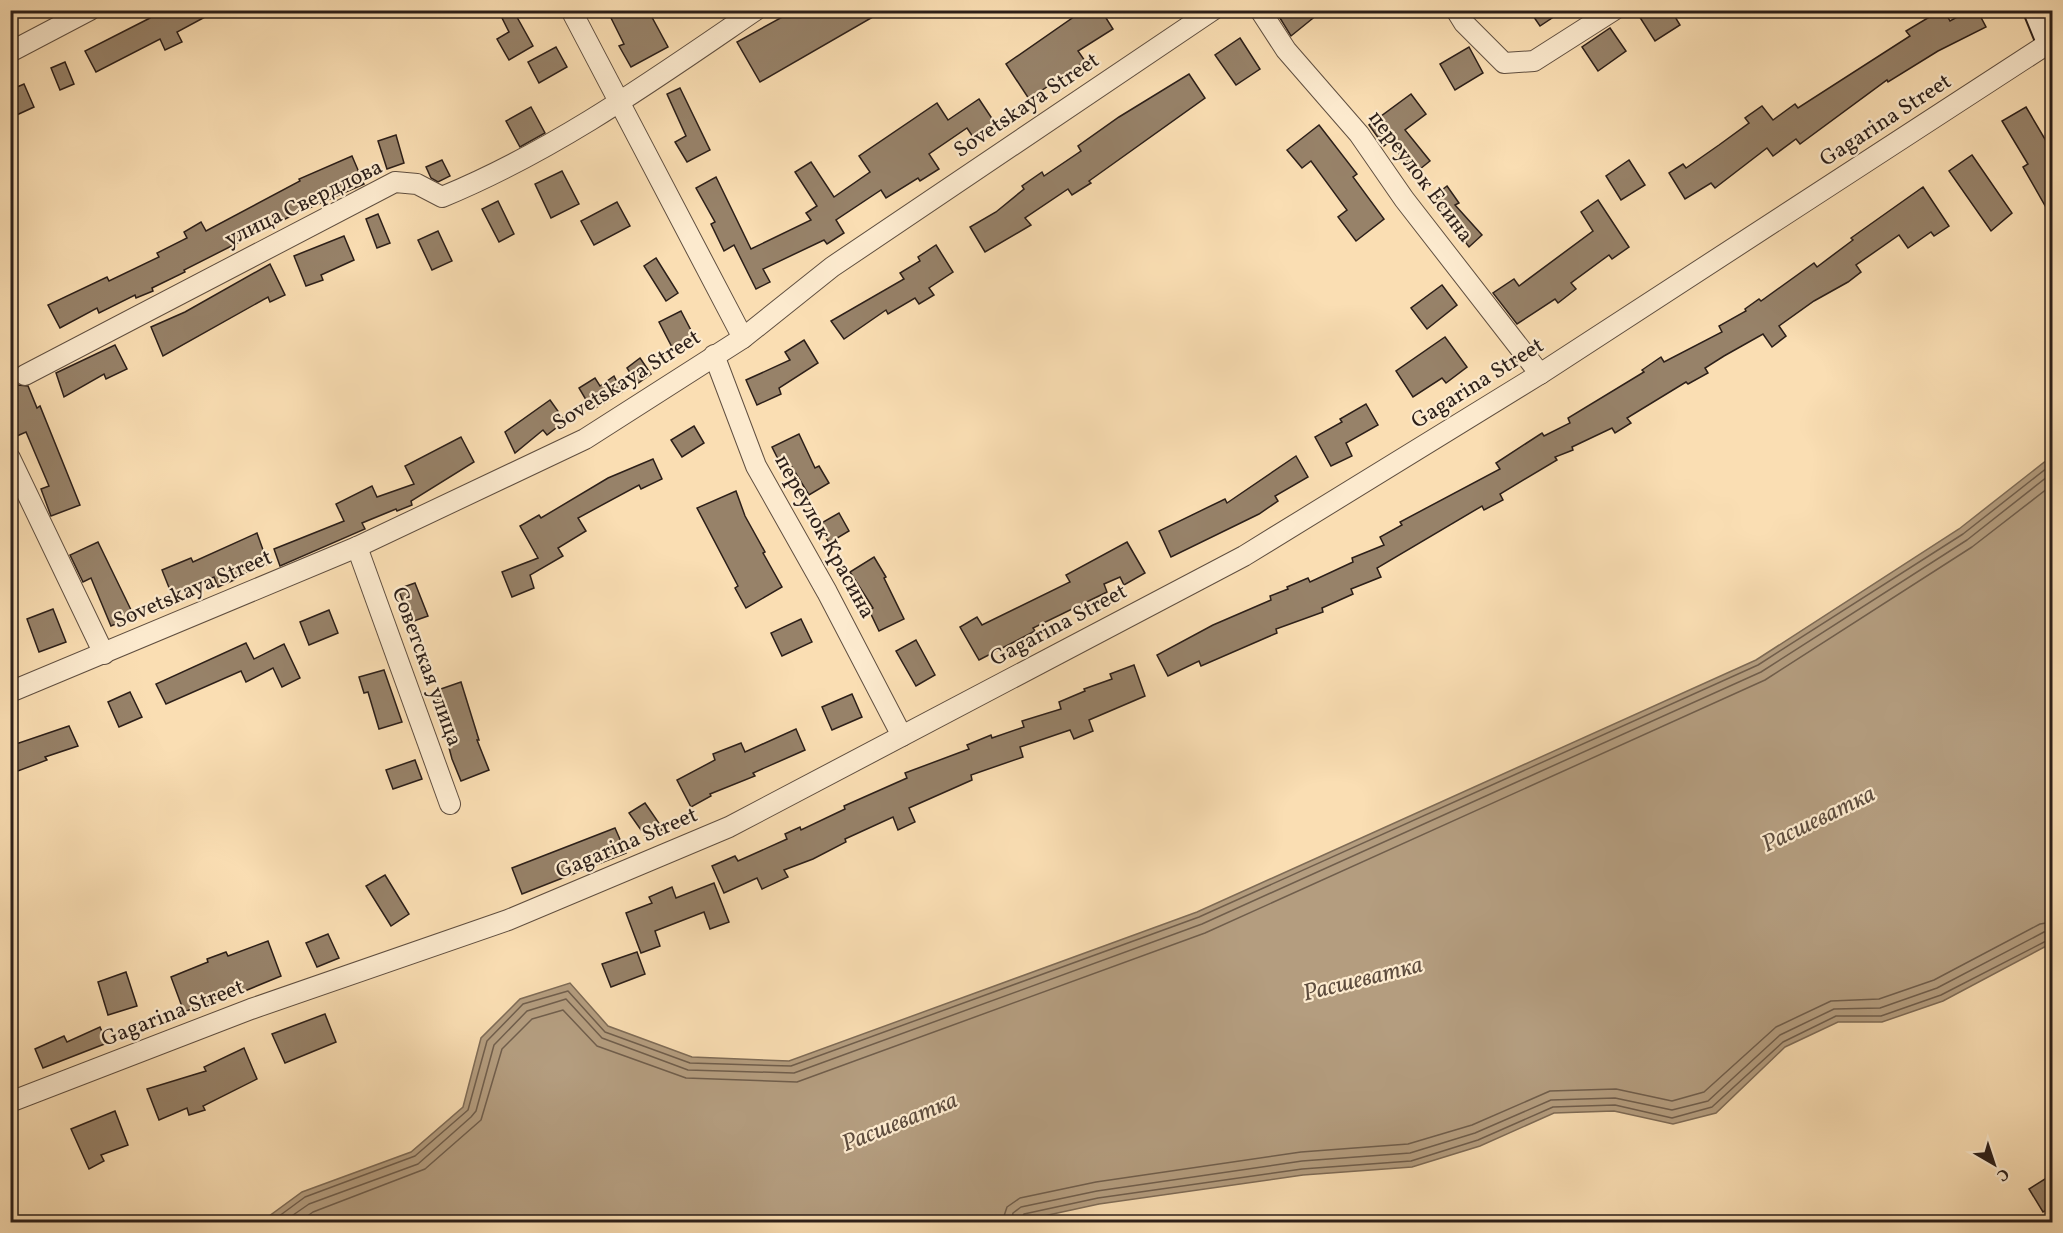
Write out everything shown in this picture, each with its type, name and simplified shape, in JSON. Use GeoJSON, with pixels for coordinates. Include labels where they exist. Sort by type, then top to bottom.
{"type":"FeatureCollection","features":[{"type":"Feature","properties":{"kind":"main road"},"geometry":{"type":"LineString","coordinates":[[2038,10],[2052,42]]}},
{"type":"Feature","properties":{"kind":"street"},"geometry":{"type":"LineString","coordinates":[[10,52],[90,10]]}},
{"type":"Feature","properties":{"kind":"street"},"geometry":{"type":"LineString","coordinates":[[571,10],[742,338]]}},
{"type":"Feature","properties":{"kind":"street","name":"улица Свердлова"},"geometry":{"type":"LineString","coordinates":[[25,375],[395,182],[417,184],[442,197],[498,174],[619,104],[756,10]]}},
{"type":"Feature","properties":{"kind":"street","name":"Sovetskaya Street"},"geometry":{"type":"LineString","coordinates":[[10,692],[357,547],[585,439],[742,338],[832,267],[1213,10]]}},
{"type":"Feature","properties":{"kind":"street","name":"переулок Есина"},"geometry":{"type":"LineString","coordinates":[[1260,10],[1286,50],[1359,134],[1404,199],[1540,374]]}},
{"type":"Feature","properties":{"kind":"street"},"geometry":{"type":"LineString","coordinates":[[1456,10],[1464,23],[1504,63],[1534,62],[1614,10]]}},
{"type":"Feature","properties":{"kind":"street","name":"Gagarina Street"},"geometry":{"type":"LineString","coordinates":[[10,1102],[251,1009],[518,916],[729,827],[1244,556],[1540,374],[2052,42]]}},
{"type":"Feature","properties":{"kind":"street","name":"переулок Красина"},"geometry":{"type":"LineString","coordinates":[[714,355],[756,466],[827,592],[902,736]]}},
{"type":"Feature","properties":{"kind":"street"},"geometry":{"type":"LineString","coordinates":[[10,458],[104,654]]}},
{"type":"Feature","properties":{"kind":"street","name":"Советская улица"},"geometry":{"type":"LineString","coordinates":[[357,547],[450,804]]}},
{"type":"Feature","properties":{"kind":"water","name":"Расшеватка"},"geometry":{"type":"Polygon","coordinates":[[[2052,456],[2052,943],[1943,1001],[1882,1022],[1838,1022],[1785,1047],[1716,1113],[1673,1124],[1614,1111],[1554,1113],[1480,1146],[1412,1167],[1303,1175],[1099,1204],[1016,1222],[261,1222],[302,1192],[411,1152],[463,1107],[481,1038],[520,999],[570,983],[608,1026],[692,1057],[789,1061],[1197,912],[1756,660],[1959,529],[2052,456]]]}},
{"type":"Feature","properties":{"kind":"building"},"geometry":{"type":"Polygon","coordinates":[[[159,10],[218,10],[177,32],[182,42],[165,50],[160,39],[96,72],[85,51],[150,18],[149,15],[159,10]]]}},
{"type":"Feature","properties":{"kind":"building"},"geometry":{"type":"Polygon","coordinates":[[[498,10],[513,10],[533,46],[509,60],[497,39],[509,32],[498,10]]]}},
{"type":"Feature","properties":{"kind":"building"},"geometry":{"type":"Polygon","coordinates":[[[607,10],[648,10],[668,47],[631,67],[619,46],[624,44],[607,10]]]}},
{"type":"Feature","properties":{"kind":"building"},"geometry":{"type":"Polygon","coordinates":[[[795,10],[885,10],[760,82],[737,42],[795,10]]]}},
{"type":"Feature","properties":{"kind":"building"},"geometry":{"type":"Polygon","coordinates":[[[1071,10],[1101,10],[1113,29],[1078,51],[1085,61],[1029,99],[1006,64],[1075,16],[1071,10]]]}},
{"type":"Feature","properties":{"kind":"building"},"geometry":{"type":"Polygon","coordinates":[[[1275,10],[1323,10],[1291,36],[1275,10]]]}},
{"type":"Feature","properties":{"kind":"building"},"geometry":{"type":"Polygon","coordinates":[[[1529,10],[1564,10],[1540,26],[1529,10]]]}},
{"type":"Feature","properties":{"kind":"building"},"geometry":{"type":"Polygon","coordinates":[[[1648,10],[1671,10],[1680,25],[1655,41],[1639,16],[1648,10]]]}},
{"type":"Feature","properties":{"kind":"building"},"geometry":{"type":"Polygon","coordinates":[[[1944,10],[1950,21],[1970,10],[1977,10],[1986,27],[1938,51],[1888,82],[1887,80],[1800,144],[1796,139],[1773,156],[1767,148],[1715,188],[1711,183],[1685,199],[1669,173],[1683,164],[1686,168],[1719,145],[1749,123],[1745,118],[1762,106],[1773,120],[1795,104],[1798,108],[1910,36],[1906,31],[1944,10]]]}},
{"type":"Feature","properties":{"kind":"building"},"geometry":{"type":"Polygon","coordinates":[[[1610,28],[1626,51],[1598,71],[1582,47],[1610,28]]]}},
{"type":"Feature","properties":{"kind":"building"},"geometry":{"type":"Polygon","coordinates":[[[1240,38],[1260,69],[1236,85],[1215,55],[1240,38]]]}},
{"type":"Feature","properties":{"kind":"building"},"geometry":{"type":"Polygon","coordinates":[[[556,47],[567,67],[539,83],[528,62],[556,47]]]}},
{"type":"Feature","properties":{"kind":"building"},"geometry":{"type":"Polygon","coordinates":[[[1469,47],[1483,73],[1455,90],[1440,64],[1469,47]]]}},
{"type":"Feature","properties":{"kind":"building"},"geometry":{"type":"Polygon","coordinates":[[[65,62],[74,84],[60,90],[51,68],[65,62]]]}},
{"type":"Feature","properties":{"kind":"building"},"geometry":{"type":"Polygon","coordinates":[[[1189,74],[1205,98],[1089,181],[1091,183],[1072,195],[1068,189],[1025,218],[1031,225],[985,252],[970,227],[996,212],[1024,189],[1022,186],[1042,172],[1044,176],[1081,151],[1078,146],[1119,117],[1189,74]]]}},
{"type":"Feature","properties":{"kind":"building"},"geometry":{"type":"Polygon","coordinates":[[[24,84],[34,107],[10,118],[10,90],[24,84]]]}},
{"type":"Feature","properties":{"kind":"building"},"geometry":{"type":"Polygon","coordinates":[[[680,88],[710,150],[687,162],[675,142],[686,136],[667,94],[680,88]]]}},
{"type":"Feature","properties":{"kind":"building"},"geometry":{"type":"Polygon","coordinates":[[[1411,94],[1426,114],[1405,130],[1430,161],[1415,173],[1389,142],[1384,146],[1369,125],[1411,94]]]}},
{"type":"Feature","properties":{"kind":"building"},"geometry":{"type":"Polygon","coordinates":[[[979,99],[997,126],[975,140],[967,128],[929,154],[939,169],[920,181],[918,178],[886,198],[881,190],[836,220],[844,233],[827,244],[824,240],[763,269],[770,282],[756,289],[734,245],[724,251],[711,224],[715,222],[696,188],[716,177],[751,249],[811,220],[806,213],[817,206],[795,172],[811,162],[834,197],[870,172],[859,156],[937,103],[948,120],[979,99]]]}},
{"type":"Feature","properties":{"kind":"building"},"geometry":{"type":"Polygon","coordinates":[[[531,107],[545,133],[520,147],[506,121],[531,107]]]}},
{"type":"Feature","properties":{"kind":"building"},"geometry":{"type":"Polygon","coordinates":[[[2026,107],[2052,151],[2052,218],[2023,167],[2028,164],[2002,121],[2026,107]]]}},
{"type":"Feature","properties":{"kind":"building"},"geometry":{"type":"Polygon","coordinates":[[[1319,125],[1357,174],[1353,177],[1384,219],[1356,241],[1338,217],[1347,210],[1311,161],[1302,168],[1287,150],[1319,125]]]}},
{"type":"Feature","properties":{"kind":"building"},"geometry":{"type":"Polygon","coordinates":[[[396,135],[404,163],[387,169],[378,141],[396,135]]]}},
{"type":"Feature","properties":{"kind":"building"},"geometry":{"type":"Polygon","coordinates":[[[1972,155],[2012,213],[1991,231],[1949,171],[1972,155]]]}},
{"type":"Feature","properties":{"kind":"building"},"geometry":{"type":"Polygon","coordinates":[[[352,156],[364,184],[293,215],[184,270],[185,272],[152,288],[153,291],[136,298],[135,295],[99,313],[97,308],[60,328],[48,305],[107,277],[109,281],[159,257],[157,253],[187,238],[184,232],[201,222],[206,231],[300,181],[299,179],[352,156]]]}},
{"type":"Feature","properties":{"kind":"building"},"geometry":{"type":"Polygon","coordinates":[[[442,160],[450,176],[438,182],[431,178],[426,167],[442,160]]]}},
{"type":"Feature","properties":{"kind":"building"},"geometry":{"type":"Polygon","coordinates":[[[1629,160],[1645,185],[1621,200],[1606,176],[1629,160]]]}},
{"type":"Feature","properties":{"kind":"building"},"geometry":{"type":"Polygon","coordinates":[[[562,171],[579,204],[551,218],[535,184],[562,171]]]}},
{"type":"Feature","properties":{"kind":"building"},"geometry":{"type":"Polygon","coordinates":[[[1447,186],[1459,203],[1455,205],[1482,235],[1469,247],[1432,198],[1447,186]]]}},
{"type":"Feature","properties":{"kind":"building"},"geometry":{"type":"Polygon","coordinates":[[[1923,187],[1949,226],[1934,236],[1931,232],[1908,248],[1899,235],[1856,265],[1861,272],[1848,282],[1814,301],[1779,326],[1786,336],[1772,347],[1763,334],[1724,356],[1705,368],[1708,373],[1688,384],[1686,382],[1627,418],[1631,423],[1615,433],[1612,428],[1572,447],[1573,450],[1555,457],[1557,460],[1500,494],[1503,500],[1484,510],[1482,506],[1377,568],[1381,577],[1351,589],[1353,594],[1322,608],[1323,612],[1276,629],[1277,633],[1201,666],[1199,661],[1168,676],[1157,655],[1213,625],[1271,600],[1270,596],[1288,589],[1287,587],[1308,578],[1310,582],[1353,562],[1352,558],[1384,545],[1380,537],[1402,525],[1400,522],[1500,469],[1496,463],[1542,433],[1544,436],[1570,423],[1568,418],[1644,372],[1642,370],[1661,357],[1664,362],[1722,332],[1719,326],[1746,311],[1745,309],[1759,299],[1761,301],[1814,263],[1817,267],[1853,240],[1851,238],[1923,187]]]}},
{"type":"Feature","properties":{"kind":"building"},"geometry":{"type":"Polygon","coordinates":[[[1598,200],[1629,247],[1612,259],[1609,255],[1571,283],[1576,289],[1558,303],[1555,299],[1517,324],[1493,293],[1514,279],[1519,286],[1593,231],[1581,212],[1598,200]]]}},
{"type":"Feature","properties":{"kind":"building"},"geometry":{"type":"Polygon","coordinates":[[[498,201],[514,234],[499,242],[482,209],[498,201]]]}},
{"type":"Feature","properties":{"kind":"building"},"geometry":{"type":"Polygon","coordinates":[[[617,202],[630,226],[594,245],[581,221],[617,202]]]}},
{"type":"Feature","properties":{"kind":"building"},"geometry":{"type":"Polygon","coordinates":[[[378,214],[390,243],[377,248],[366,219],[378,214]]]}},
{"type":"Feature","properties":{"kind":"building"},"geometry":{"type":"Polygon","coordinates":[[[438,231],[452,261],[432,270],[418,240],[438,231]]]}},
{"type":"Feature","properties":{"kind":"building"},"geometry":{"type":"Polygon","coordinates":[[[344,236],[354,260],[321,275],[323,280],[306,286],[294,256],[344,236]]]}},
{"type":"Feature","properties":{"kind":"building"},"geometry":{"type":"Polygon","coordinates":[[[936,245],[953,272],[929,288],[934,295],[919,304],[915,298],[888,314],[886,310],[844,339],[831,321],[904,279],[900,273],[920,261],[918,257],[936,245]]]}},
{"type":"Feature","properties":{"kind":"building"},"geometry":{"type":"Polygon","coordinates":[[[656,258],[678,293],[666,301],[644,266],[656,258]]]}},
{"type":"Feature","properties":{"kind":"building"},"geometry":{"type":"Polygon","coordinates":[[[270,264],[285,295],[270,302],[268,297],[163,356],[151,327],[185,312],[270,264]]]}},
{"type":"Feature","properties":{"kind":"building"},"geometry":{"type":"Polygon","coordinates":[[[1442,285],[1457,305],[1427,329],[1411,308],[1442,285]]]}},
{"type":"Feature","properties":{"kind":"building"},"geometry":{"type":"Polygon","coordinates":[[[681,311],[696,340],[674,351],[659,322],[681,311]]]}},
{"type":"Feature","properties":{"kind":"building"},"geometry":{"type":"Polygon","coordinates":[[[1445,337],[1467,367],[1446,383],[1442,378],[1413,397],[1396,371],[1445,337]]]}},
{"type":"Feature","properties":{"kind":"building"},"geometry":{"type":"Polygon","coordinates":[[[804,340],[818,363],[779,388],[781,394],[757,405],[746,380],[790,360],[785,352],[804,340]]]}},
{"type":"Feature","properties":{"kind":"building"},"geometry":{"type":"Polygon","coordinates":[[[115,345],[127,369],[106,379],[104,374],[64,397],[56,373],[115,345]]]}},
{"type":"Feature","properties":{"kind":"building"},"geometry":{"type":"Polygon","coordinates":[[[640,358],[651,374],[637,384],[627,368],[640,358]]]}},
{"type":"Feature","properties":{"kind":"building"},"geometry":{"type":"Polygon","coordinates":[[[614,376],[622,392],[592,410],[579,388],[595,378],[600,386],[614,376]]]}},
{"type":"Feature","properties":{"kind":"building"},"geometry":{"type":"Polygon","coordinates":[[[13,377],[18,385],[28,386],[37,408],[40,406],[80,505],[51,516],[41,489],[49,486],[26,432],[10,439],[10,378],[13,377]]]}},
{"type":"Feature","properties":{"kind":"building"},"geometry":{"type":"Polygon","coordinates":[[[550,400],[565,421],[547,435],[543,430],[515,453],[505,432],[550,400]]]}},
{"type":"Feature","properties":{"kind":"building"},"geometry":{"type":"Polygon","coordinates":[[[1366,404],[1378,425],[1346,443],[1352,456],[1331,466],[1315,437],[1342,422],[1340,419],[1366,404]]]}},
{"type":"Feature","properties":{"kind":"building"},"geometry":{"type":"Polygon","coordinates":[[[694,426],[704,443],[682,457],[671,440],[694,426]]]}},
{"type":"Feature","properties":{"kind":"building"},"geometry":{"type":"Polygon","coordinates":[[[799,434],[815,468],[819,466],[829,483],[809,495],[792,467],[784,471],[772,447],[799,434]]]}},
{"type":"Feature","properties":{"kind":"building"},"geometry":{"type":"Polygon","coordinates":[[[461,437],[474,462],[411,501],[412,505],[362,523],[365,529],[280,566],[274,549],[344,521],[336,504],[372,486],[377,497],[414,484],[405,466],[461,437]]]}},
{"type":"Feature","properties":{"kind":"building"},"geometry":{"type":"Polygon","coordinates":[[[1296,456],[1308,477],[1275,496],[1278,501],[1259,514],[1171,557],[1159,531],[1225,499],[1227,503],[1296,456]]]}},
{"type":"Feature","properties":{"kind":"building"},"geometry":{"type":"Polygon","coordinates":[[[653,459],[662,479],[641,489],[639,485],[578,518],[586,531],[558,548],[563,556],[530,575],[534,588],[512,597],[502,572],[538,558],[520,526],[539,515],[541,518],[608,478],[653,459]]]}},
{"type":"Feature","properties":{"kind":"building"},"geometry":{"type":"Polygon","coordinates":[[[736,491],[745,516],[782,587],[746,608],[735,588],[738,586],[697,508],[736,491]]]}},
{"type":"Feature","properties":{"kind":"building"},"geometry":{"type":"Polygon","coordinates":[[[839,513],[849,531],[829,543],[818,525],[839,513]]]}},
{"type":"Feature","properties":{"kind":"building"},"geometry":{"type":"Polygon","coordinates":[[[257,533],[268,564],[233,577],[234,580],[218,587],[214,577],[172,595],[162,570],[191,558],[193,562],[257,533]]]}},
{"type":"Feature","properties":{"kind":"building"},"geometry":{"type":"Polygon","coordinates":[[[98,542],[134,616],[111,626],[91,578],[83,582],[70,555],[98,542]]]}},
{"type":"Feature","properties":{"kind":"building"},"geometry":{"type":"Polygon","coordinates":[[[1127,542],[1145,573],[1124,585],[1120,577],[1104,584],[1107,592],[1033,628],[1035,631],[979,660],[960,627],[977,617],[982,625],[1070,582],[1066,575],[1127,542]]]}},
{"type":"Feature","properties":{"kind":"building"},"geometry":{"type":"Polygon","coordinates":[[[874,557],[886,577],[884,578],[904,619],[879,631],[869,610],[873,608],[850,572],[874,557]]]}},
{"type":"Feature","properties":{"kind":"building"},"geometry":{"type":"Polygon","coordinates":[[[415,583],[428,616],[411,622],[398,589],[415,583]]]}},
{"type":"Feature","properties":{"kind":"building"},"geometry":{"type":"Polygon","coordinates":[[[53,609],[66,642],[39,652],[27,619],[53,609]]]}},
{"type":"Feature","properties":{"kind":"building"},"geometry":{"type":"Polygon","coordinates":[[[329,610],[338,633],[309,645],[300,622],[329,610]]]}},
{"type":"Feature","properties":{"kind":"building"},"geometry":{"type":"Polygon","coordinates":[[[801,619],[812,642],[782,656],[771,633],[801,619]]]}},
{"type":"Feature","properties":{"kind":"building"},"geometry":{"type":"Polygon","coordinates":[[[916,640],[935,675],[916,686],[896,651],[916,640]]]}},
{"type":"Feature","properties":{"kind":"building"},"geometry":{"type":"Polygon","coordinates":[[[246,643],[254,659],[284,644],[300,678],[282,687],[273,668],[246,682],[241,671],[166,704],[156,684],[246,643]]]}},
{"type":"Feature","properties":{"kind":"building"},"geometry":{"type":"Polygon","coordinates":[[[1134,665],[1145,696],[1089,720],[1093,731],[1074,739],[1070,730],[1020,747],[1023,757],[971,775],[972,780],[909,808],[915,822],[898,830],[893,817],[845,839],[846,842],[813,859],[784,870],[788,877],[762,889],[757,878],[724,893],[712,866],[735,856],[738,861],[787,839],[785,834],[800,827],[801,830],[845,809],[844,806],[907,778],[905,773],[969,749],[967,745],[991,735],[992,738],[1024,727],[1022,721],[1061,709],[1059,702],[1085,691],[1084,689],[1112,679],[1110,674],[1134,665]]]}},
{"type":"Feature","properties":{"kind":"building"},"geometry":{"type":"Polygon","coordinates":[[[384,670],[402,722],[379,729],[368,692],[364,693],[359,677],[384,670]]]}},
{"type":"Feature","properties":{"kind":"building"},"geometry":{"type":"Polygon","coordinates":[[[461,682],[479,740],[477,740],[489,770],[461,781],[452,759],[443,725],[446,723],[435,691],[461,682]]]}},
{"type":"Feature","properties":{"kind":"building"},"geometry":{"type":"Polygon","coordinates":[[[130,692],[142,717],[119,727],[108,702],[130,692]]]}},
{"type":"Feature","properties":{"kind":"building"},"geometry":{"type":"Polygon","coordinates":[[[852,694],[862,717],[832,730],[822,707],[852,694]]]}},
{"type":"Feature","properties":{"kind":"building"},"geometry":{"type":"Polygon","coordinates":[[[69,726],[78,746],[45,757],[47,760],[10,774],[10,746],[69,726]]]}},
{"type":"Feature","properties":{"kind":"building"},"geometry":{"type":"Polygon","coordinates":[[[796,729],[805,750],[753,773],[755,776],[710,794],[711,796],[691,807],[677,780],[715,760],[713,754],[741,743],[745,752],[796,729]]]}},
{"type":"Feature","properties":{"kind":"building"},"geometry":{"type":"Polygon","coordinates":[[[415,760],[422,779],[393,789],[386,770],[415,760]]]}},
{"type":"Feature","properties":{"kind":"building"},"geometry":{"type":"Polygon","coordinates":[[[645,803],[663,829],[648,840],[629,813],[645,803]]]}},
{"type":"Feature","properties":{"kind":"building"},"geometry":{"type":"Polygon","coordinates":[[[615,828],[626,853],[522,894],[512,868],[615,828]]]}},
{"type":"Feature","properties":{"kind":"building"},"geometry":{"type":"Polygon","coordinates":[[[385,875],[409,914],[391,926],[366,886],[385,875]]]}},
{"type":"Feature","properties":{"kind":"building"},"geometry":{"type":"Polygon","coordinates":[[[714,883],[729,922],[710,929],[704,912],[655,931],[660,946],[641,953],[626,913],[652,903],[649,897],[672,887],[676,898],[714,883]]]}},
{"type":"Feature","properties":{"kind":"building"},"geometry":{"type":"Polygon","coordinates":[[[328,934],[339,958],[317,967],[306,943],[328,934]]]}},
{"type":"Feature","properties":{"kind":"building"},"geometry":{"type":"Polygon","coordinates":[[[268,941],[281,976],[223,1000],[222,997],[184,1012],[171,977],[208,962],[207,959],[226,952],[228,956],[268,941]]]}},
{"type":"Feature","properties":{"kind":"building"},"geometry":{"type":"Polygon","coordinates":[[[637,952],[645,974],[611,987],[602,964],[637,952]]]}},
{"type":"Feature","properties":{"kind":"building"},"geometry":{"type":"Polygon","coordinates":[[[126,972],[137,1006],[108,1015],[98,982],[126,972]]]}},
{"type":"Feature","properties":{"kind":"building"},"geometry":{"type":"Polygon","coordinates":[[[325,1014],[336,1042],[285,1063],[272,1034],[325,1014]]]}},
{"type":"Feature","properties":{"kind":"building"},"geometry":{"type":"Polygon","coordinates":[[[100,1027],[107,1043],[43,1068],[35,1049],[64,1036],[67,1042],[100,1027]]]}},
{"type":"Feature","properties":{"kind":"building"},"geometry":{"type":"Polygon","coordinates":[[[244,1048],[257,1079],[203,1106],[205,1110],[189,1115],[187,1108],[159,1120],[147,1089],[206,1071],[204,1067],[244,1048]]]}},
{"type":"Feature","properties":{"kind":"building"},"geometry":{"type":"Polygon","coordinates":[[[115,1111],[128,1145],[101,1155],[104,1161],[89,1169],[71,1129],[115,1111]]]}},
{"type":"Feature","properties":{"kind":"building"},"geometry":{"type":"Polygon","coordinates":[[[2048,1177],[2052,1184],[2052,1207],[2043,1212],[2029,1189],[2048,1177]]]}}]}
